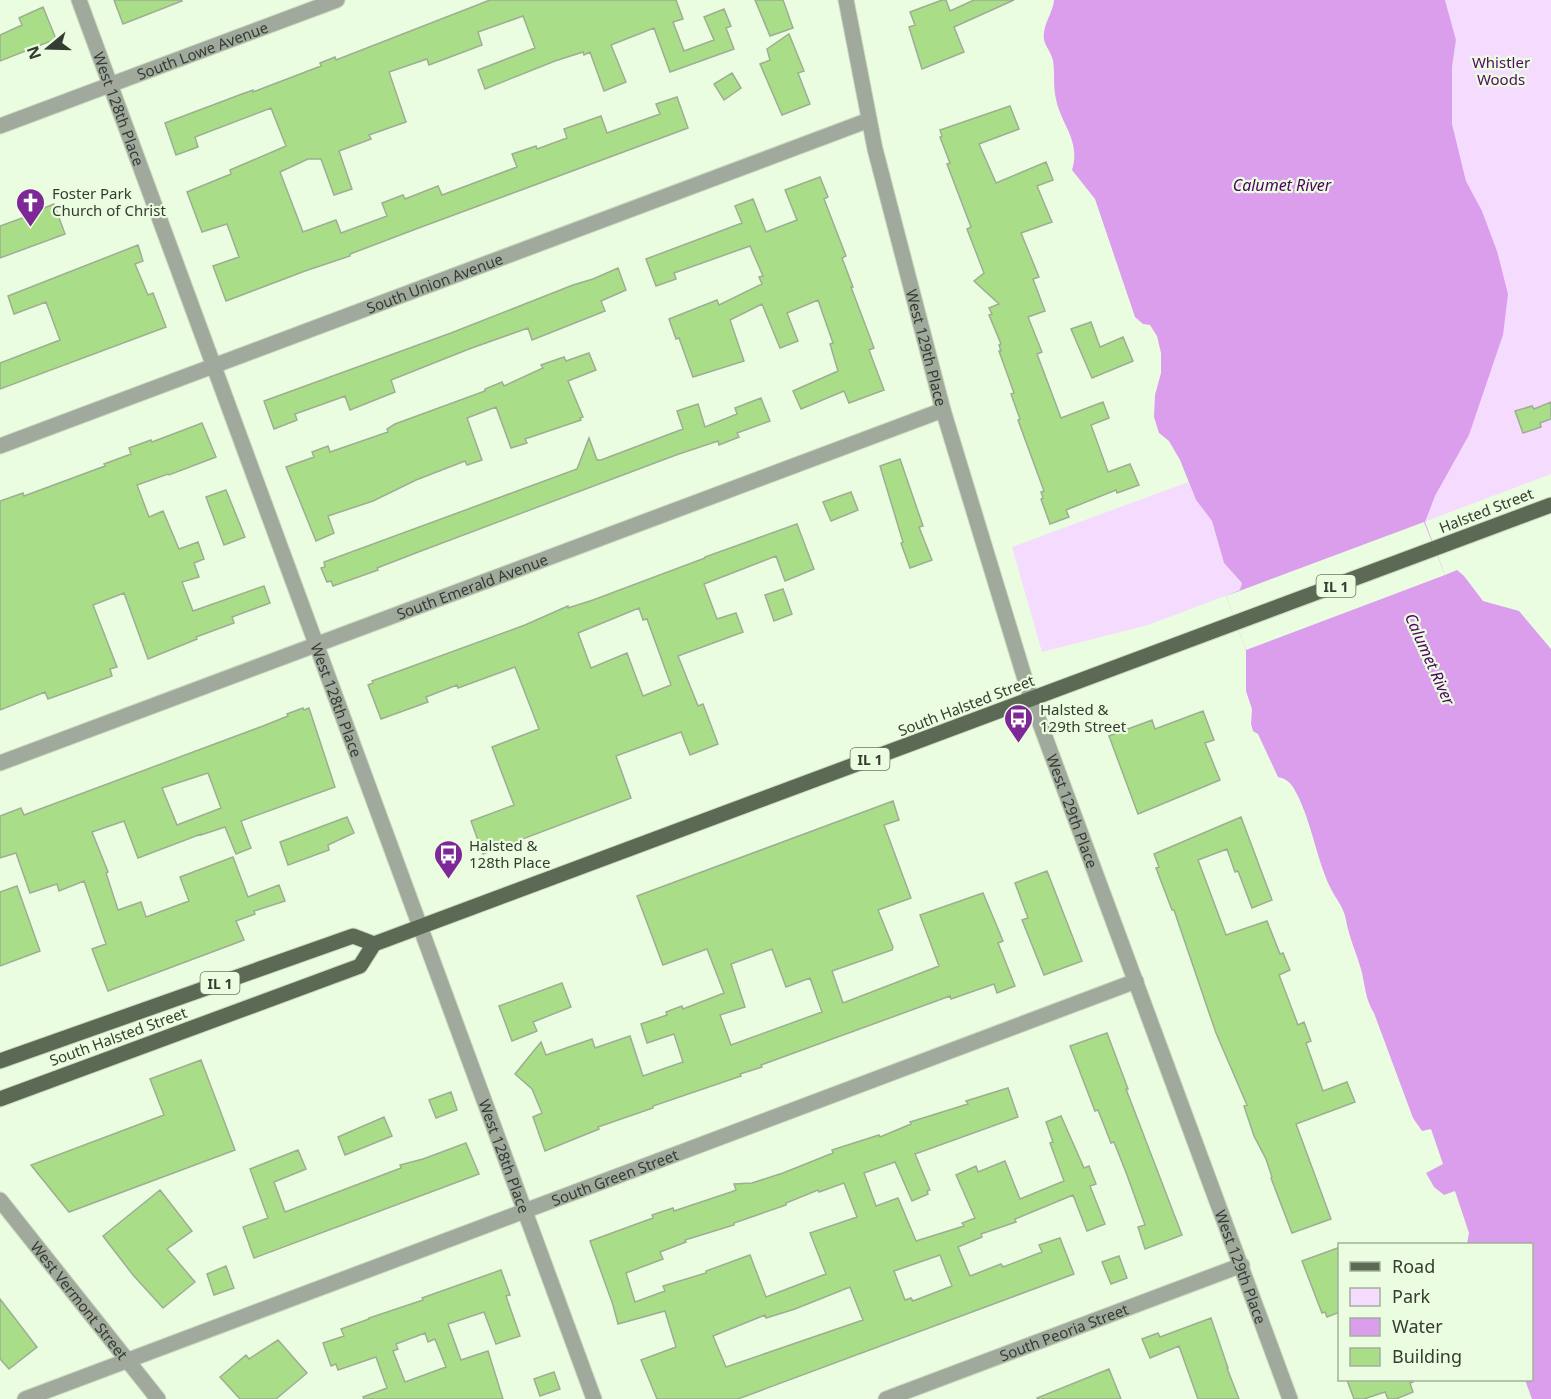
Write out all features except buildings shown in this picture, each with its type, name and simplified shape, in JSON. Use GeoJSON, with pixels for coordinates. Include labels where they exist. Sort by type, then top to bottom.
{"type":"FeatureCollection","features":[{"type":"Feature","properties":{"kind":"main road","name":"Halsted Street"},"geometry":{"type":"LineString","coordinates":[[1435,549],[1551,505]]}},
{"type":"Feature","properties":{"kind":"main road","name":"South Halsted Street"},"geometry":{"type":"LineString","coordinates":[[0,1099],[360,966],[374,944],[1435,549]]}},
{"type":"Feature","properties":{"kind":"main road","name":"South Halsted Street"},"geometry":{"type":"LineString","coordinates":[[0,1061],[353,936],[374,944]]}},
{"type":"Feature","properties":{"kind":"street","name":"West 128th Place"},"geometry":{"type":"LineString","coordinates":[[79,0],[594,1399]]}},
{"type":"Feature","properties":{"kind":"street","name":"South Lowe Avenue"},"geometry":{"type":"LineString","coordinates":[[0,126],[337,0]]}},
{"type":"Feature","properties":{"kind":"street","name":"West 129th Place"},"geometry":{"type":"LineString","coordinates":[[846,0],[874,149],[943,410],[1031,699],[1290,1399]]}},
{"type":"Feature","properties":{"kind":"street","name":"South Union Avenue"},"geometry":{"type":"LineString","coordinates":[[0,446],[869,120]]}},
{"type":"Feature","properties":{"kind":"street","name":"South Emerald Avenue"},"geometry":{"type":"LineString","coordinates":[[0,763],[943,410]]}},
{"type":"Feature","properties":{"kind":"street","name":"South Green Street"},"geometry":{"type":"LineString","coordinates":[[25,1399],[1136,981]]}},
{"type":"Feature","properties":{"kind":"street","name":"West Vermont Street"},"geometry":{"type":"LineString","coordinates":[[0,1200],[158,1399]]}},
{"type":"Feature","properties":{"kind":"street","name":"South Peoria Street"},"geometry":{"type":"LineString","coordinates":[[886,1399],[1242,1265]]}},
{"type":"Feature","properties":{"kind":"green space","name":"Whistler Woods"},"geometry":{"type":"Polygon","coordinates":[[[1445,0],[1551,0],[1551,474],[1424,522],[1435,496],[1469,435],[1503,335],[1497,251],[1482,211],[1466,181],[1452,124],[1452,67],[1456,40],[1445,0]]]}},
{"type":"Feature","properties":{"kind":"green space"},"geometry":{"type":"Polygon","coordinates":[[[1188,482],[1196,500],[1212,521],[1224,563],[1242,583],[1241,590],[1148,625],[1042,652],[1012,547],[1188,482]]]}},
{"type":"Feature","properties":{"kind":"water","name":"Calumet River"},"geometry":{"type":"Polygon","coordinates":[[[1054,0],[1445,0],[1456,40],[1452,67],[1452,124],[1466,181],[1482,211],[1497,251],[1508,294],[1503,335],[1469,435],[1435,496],[1425,522],[1445,575],[1457,570],[1483,601],[1519,611],[1551,649],[1551,1399],[1532,1399],[1525,1381],[1533,1381],[1533,1243],[1467,1243],[1469,1233],[1455,1191],[1444,1195],[1434,1187],[1426,1173],[1443,1164],[1431,1129],[1422,1131],[1413,1118],[1369,1002],[1345,915],[1325,875],[1299,799],[1290,783],[1278,777],[1258,734],[1253,731],[1252,709],[1246,691],[1246,650],[1226,596],[1240,590],[1242,583],[1224,563],[1212,521],[1196,500],[1180,460],[1169,441],[1159,433],[1154,417],[1155,395],[1161,373],[1161,353],[1157,336],[1150,325],[1143,324],[1135,317],[1095,199],[1072,170],[1074,150],[1058,108],[1053,61],[1044,40],[1045,29],[1054,0]]]}},
{"type":"Feature","properties":{"kind":"pier"},"geometry":{"type":"Polygon","coordinates":[[[1424,522],[1445,575],[1246,650],[1226,596],[1424,522]]]}},
{"type":"Feature","properties":{"kind":"place","name":"Foster Park Church of Christ"},"geometry":{"type":"Point","coordinates":[31,228]}},
{"type":"Feature","properties":{"kind":"place","name":"Halsted & 129th Street"},"geometry":{"type":"Point","coordinates":[1019,744]}},
{"type":"Feature","properties":{"kind":"place","name":"Halsted & 128th Place"},"geometry":{"type":"Point","coordinates":[448,880]}}]}
